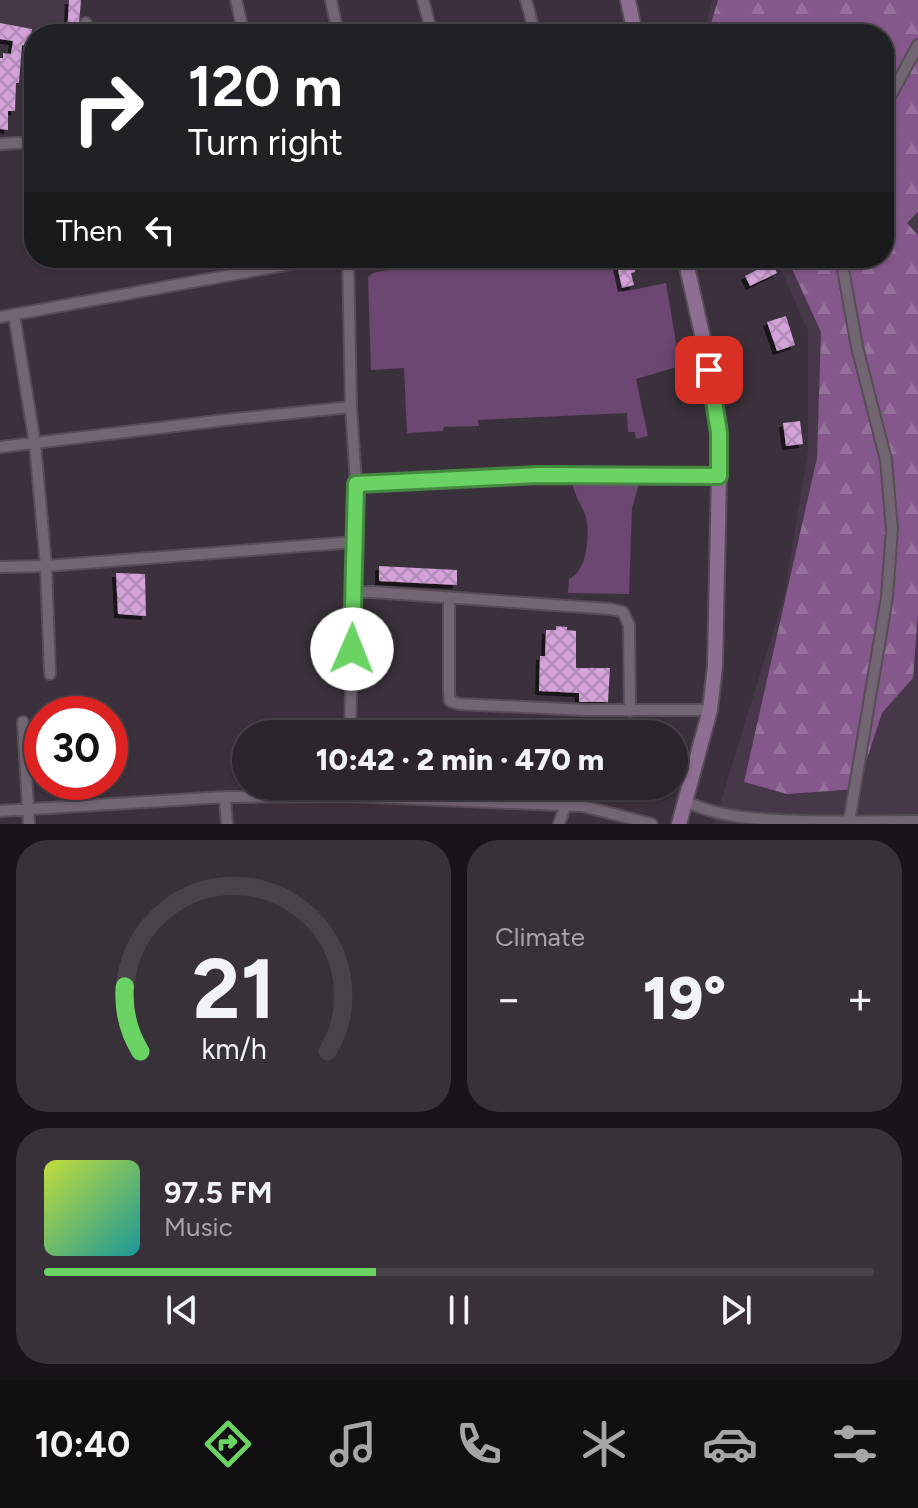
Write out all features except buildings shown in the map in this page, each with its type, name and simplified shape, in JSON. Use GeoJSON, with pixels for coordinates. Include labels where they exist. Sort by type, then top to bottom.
{"type":"FeatureCollection","features":[{"type":"Feature","properties":{"kind":"street"},"geometry":{"type":"LineString","coordinates":[[236,0],[242,24]]}},
{"type":"Feature","properties":{"kind":"street"},"geometry":{"type":"LineString","coordinates":[[331,0],[336,24]]}},
{"type":"Feature","properties":{"kind":"street"},"geometry":{"type":"LineString","coordinates":[[423,0],[429,24]]}},
{"type":"Feature","properties":{"kind":"street"},"geometry":{"type":"LineString","coordinates":[[526,0],[532,24]]}},
{"type":"Feature","properties":{"kind":"street"},"geometry":{"type":"LineString","coordinates":[[628,0],[633,24]]}},
{"type":"Feature","properties":{"kind":"street"},"geometry":{"type":"LineString","coordinates":[[894,89],[918,45]]}},
{"type":"Feature","properties":{"kind":"street"},"geometry":{"type":"LineString","coordinates":[[0,144],[24,143]]}},
{"type":"Feature","properties":{"kind":"street"},"geometry":{"type":"LineString","coordinates":[[0,317],[256,268]]}},
{"type":"Feature","properties":{"kind":"street"},"geometry":{"type":"LineString","coordinates":[[348,268],[356,484],[350,720]]}},
{"type":"Feature","properties":{"kind":"street"},"geometry":{"type":"LineString","coordinates":[[679,824],[710,710],[715,666],[719,476],[716,409],[691,268]]}},
{"type":"Feature","properties":{"kind":"street"},"geometry":{"type":"LineString","coordinates":[[843,268],[857,347],[886,460],[892,529],[887,597],[849,822]]}},
{"type":"Feature","properties":{"kind":"street"},"geometry":{"type":"LineString","coordinates":[[14,315],[35,444],[46,566],[50,674]]}},
{"type":"Feature","properties":{"kind":"street"},"geometry":{"type":"LineString","coordinates":[[0,447],[351,407]]}},
{"type":"Feature","properties":{"kind":"street"},"geometry":{"type":"LineString","coordinates":[[356,484],[538,475],[719,476]]}},
{"type":"Feature","properties":{"kind":"street"},"geometry":{"type":"LineString","coordinates":[[0,567],[355,542]]}},
{"type":"Feature","properties":{"kind":"street"},"geometry":{"type":"LineString","coordinates":[[353,592],[623,612],[629,625],[631,642],[630,711]]}},
{"type":"Feature","properties":{"kind":"street"},"geometry":{"type":"LineString","coordinates":[[449,598],[450,701],[459,704],[630,711],[710,710]]}},
{"type":"Feature","properties":{"kind":"street"},"geometry":{"type":"LineString","coordinates":[[23,722],[29,824]]}},
{"type":"Feature","properties":{"kind":"street"},"geometry":{"type":"LineString","coordinates":[[225,797],[227,824]]}},
{"type":"Feature","properties":{"kind":"street"},"geometry":{"type":"LineString","coordinates":[[0,811],[232,797]]}},
{"type":"Feature","properties":{"kind":"street"},"geometry":{"type":"LineString","coordinates":[[499,800],[566,804],[652,824]]}},
{"type":"Feature","properties":{"kind":"street"},"geometry":{"type":"LineString","coordinates":[[686,802],[729,816],[766,820],[918,821]]}},
{"type":"Feature","properties":{"kind":"street"},"geometry":{"type":"LineString","coordinates":[[559,824],[566,804]]}},
{"type":"Feature","properties":{"kind":"shaded area"},"geometry":{"type":"Polygon","coordinates":[[[0,0],[82,0],[81,24],[24,24],[24,46],[0,42],[0,0]]]}},
{"type":"Feature","properties":{"kind":"shaded area"},"geometry":{"type":"Polygon","coordinates":[[[712,0],[918,0],[918,824],[714,824],[785,593],[808,450],[808,331],[780,268],[894,268],[894,24],[706,24],[712,0]]]}},
{"type":"Feature","properties":{"kind":"shaded area"},"geometry":{"type":"Polygon","coordinates":[[[395,268],[617,268],[622,292],[666,283],[680,366],[636,379],[648,436],[636,439],[635,432],[628,432],[627,413],[478,420],[479,426],[407,433],[404,368],[371,370],[368,277],[395,268]]]}},
{"type":"Feature","properties":{"kind":"shaded area"},"geometry":{"type":"Polygon","coordinates":[[[639,484],[632,508],[629,594],[568,593],[569,579],[582,565],[588,535],[587,520],[573,485],[639,484]]]}},
{"type":"Feature","properties":{"kind":"green space"},"geometry":{"type":"Polygon","coordinates":[[[718,0],[918,0],[918,212],[907,223],[918,235],[918,613],[913,678],[882,713],[857,789],[787,794],[744,782],[817,458],[821,332],[792,268],[894,268],[894,24],[711,24],[718,0]]]}},
{"type":"Feature","properties":{"kind":"route"},"geometry":{"type":"LineString","coordinates":[[352,649],[356,484],[538,475],[719,476],[719,433],[709,370]]}}]}
